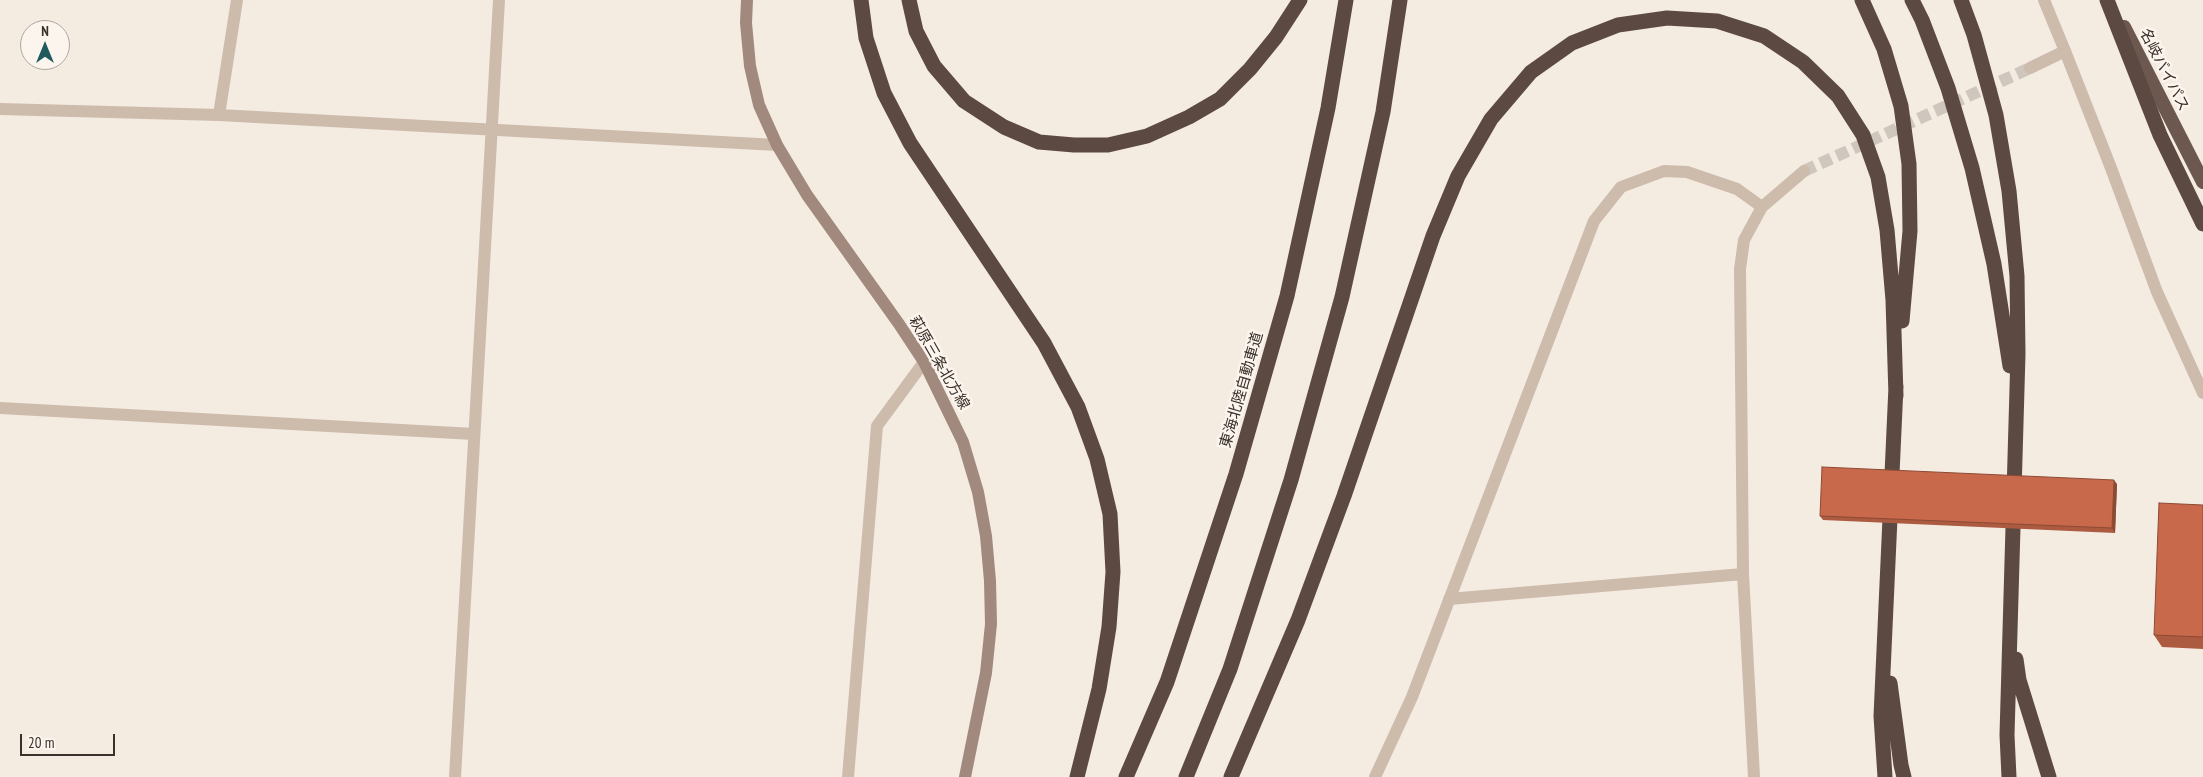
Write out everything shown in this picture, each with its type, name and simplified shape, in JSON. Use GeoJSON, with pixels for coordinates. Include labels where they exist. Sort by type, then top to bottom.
{"type":"FeatureCollection","features":[{"type":"Feature","properties":{"kind":"highway"},"geometry":{"type":"LineString","coordinates":[[861,0],[866,38],[888,101],[910,143],[1044,343],[1078,407],[1097,458],[1110,514],[1113,572],[1109,627],[1100,689],[1077,777]]}},
{"type":"Feature","properties":{"kind":"highway"},"geometry":{"type":"LineString","coordinates":[[909,0],[916,31],[929,57],[934,66],[964,101],[1004,127],[1039,142],[1074,145],[1108,145],[1147,136],[1189,117],[1220,99],[1250,69],[1276,37],[1300,0]]}},
{"type":"Feature","properties":{"kind":"highway","name":"東海北陸自動車道"},"geometry":{"type":"LineString","coordinates":[[1126,777],[1170,673],[1236,474],[1284,306],[1328,108],[1346,0]]}},
{"type":"Feature","properties":{"kind":"highway"},"geometry":{"type":"LineString","coordinates":[[1186,777],[1230,669],[1292,480],[1342,297],[1383,112],[1400,0]]}},
{"type":"Feature","properties":{"kind":"highway"},"geometry":{"type":"LineString","coordinates":[[1862,0],[1884,49],[1901,106],[1909,164],[1910,231],[1896,396],[1884,622],[1881,716],[1886,777]]}},
{"type":"Feature","properties":{"kind":"highway"},"geometry":{"type":"LineString","coordinates":[[1912,0],[1922,20],[1948,88],[1972,168],[1994,264],[2016,401]]}},
{"type":"Feature","properties":{"kind":"highway"},"geometry":{"type":"LineString","coordinates":[[1961,0],[1974,35],[1996,115],[2009,191],[2016,276],[2018,354],[2007,735],[2009,777]]}},
{"type":"Feature","properties":{"kind":"highway"},"geometry":{"type":"LineString","coordinates":[[2108,0],[2160,135],[2203,224]]}},
{"type":"Feature","properties":{"kind":"highway","name":"名岐バイパス"},"geometry":{"type":"LineString","coordinates":[[2108,0],[2203,182]]}},
{"type":"Feature","properties":{"kind":"highway"},"geometry":{"type":"LineString","coordinates":[[1231,777],[1298,620],[1344,496],[1433,236],[1458,176],[1491,119],[1531,72],[1572,43],[1618,25],[1667,18],[1717,21],[1764,36],[1803,62],[1838,96],[1863,135],[1878,177],[1887,230],[1894,300],[1896,396]]}},
{"type":"Feature","properties":{"kind":"highway"},"geometry":{"type":"LineString","coordinates":[[2010,618],[2019,680],[2048,777]]}},
{"type":"Feature","properties":{"kind":"highway"},"geometry":{"type":"LineString","coordinates":[[1884,622],[1891,697],[1904,777]]}},
{"type":"Feature","properties":{"kind":"main road","name":"萩原三条北方線"},"geometry":{"type":"LineString","coordinates":[[747,0],[746,23],[750,66],[759,105],[777,145],[807,195],[924,362],[963,442],[978,492],[986,536],[991,624],[986,673],[965,777]]}},
{"type":"Feature","properties":{"kind":"street"},"geometry":{"type":"LineString","coordinates":[[219,115],[237,0]]}},
{"type":"Feature","properties":{"kind":"street"},"geometry":{"type":"LineString","coordinates":[[455,777],[499,0]]}},
{"type":"Feature","properties":{"kind":"street"},"geometry":{"type":"LineString","coordinates":[[2044,0],[2112,168],[2157,292],[2203,392]]}},
{"type":"Feature","properties":{"kind":"street"},"geometry":{"type":"LineString","coordinates":[[2030,68],[2065,51]]}},
{"type":"Feature","properties":{"kind":"street"},"geometry":{"type":"LineString","coordinates":[[0,109],[219,115],[777,145]]}},
{"type":"Feature","properties":{"kind":"street"},"geometry":{"type":"LineString","coordinates":[[1375,777],[1412,697],[1594,220],[1621,187],[1664,171],[1687,172],[1737,189],[1762,207]]}},
{"type":"Feature","properties":{"kind":"street"},"geometry":{"type":"LineString","coordinates":[[1754,777],[1743,574],[1740,269],[1744,240],[1762,207],[1804,171]]}},
{"type":"Feature","properties":{"kind":"street"},"geometry":{"type":"LineString","coordinates":[[848,777],[877,426],[924,362]]}},
{"type":"Feature","properties":{"kind":"street"},"geometry":{"type":"LineString","coordinates":[[0,408],[474,434]]}},
{"type":"Feature","properties":{"kind":"street"},"geometry":{"type":"LineString","coordinates":[[1449,599],[1743,574]]}},
{"type":"Feature","properties":{"kind":"building"},"geometry":{"type":"Polygon","coordinates":[[[1822,467],[2114,480],[2112,528],[1820,516],[1822,467]]]}},
{"type":"Feature","properties":{"kind":"building"},"geometry":{"type":"Polygon","coordinates":[[[2159,503],[2203,505],[2203,637],[2154,635],[2159,503]]]}},
{"type":"Feature","properties":{"kind":"tunnel"},"geometry":{"type":"LineString","coordinates":[[1804,171],[2030,68]]}}]}
